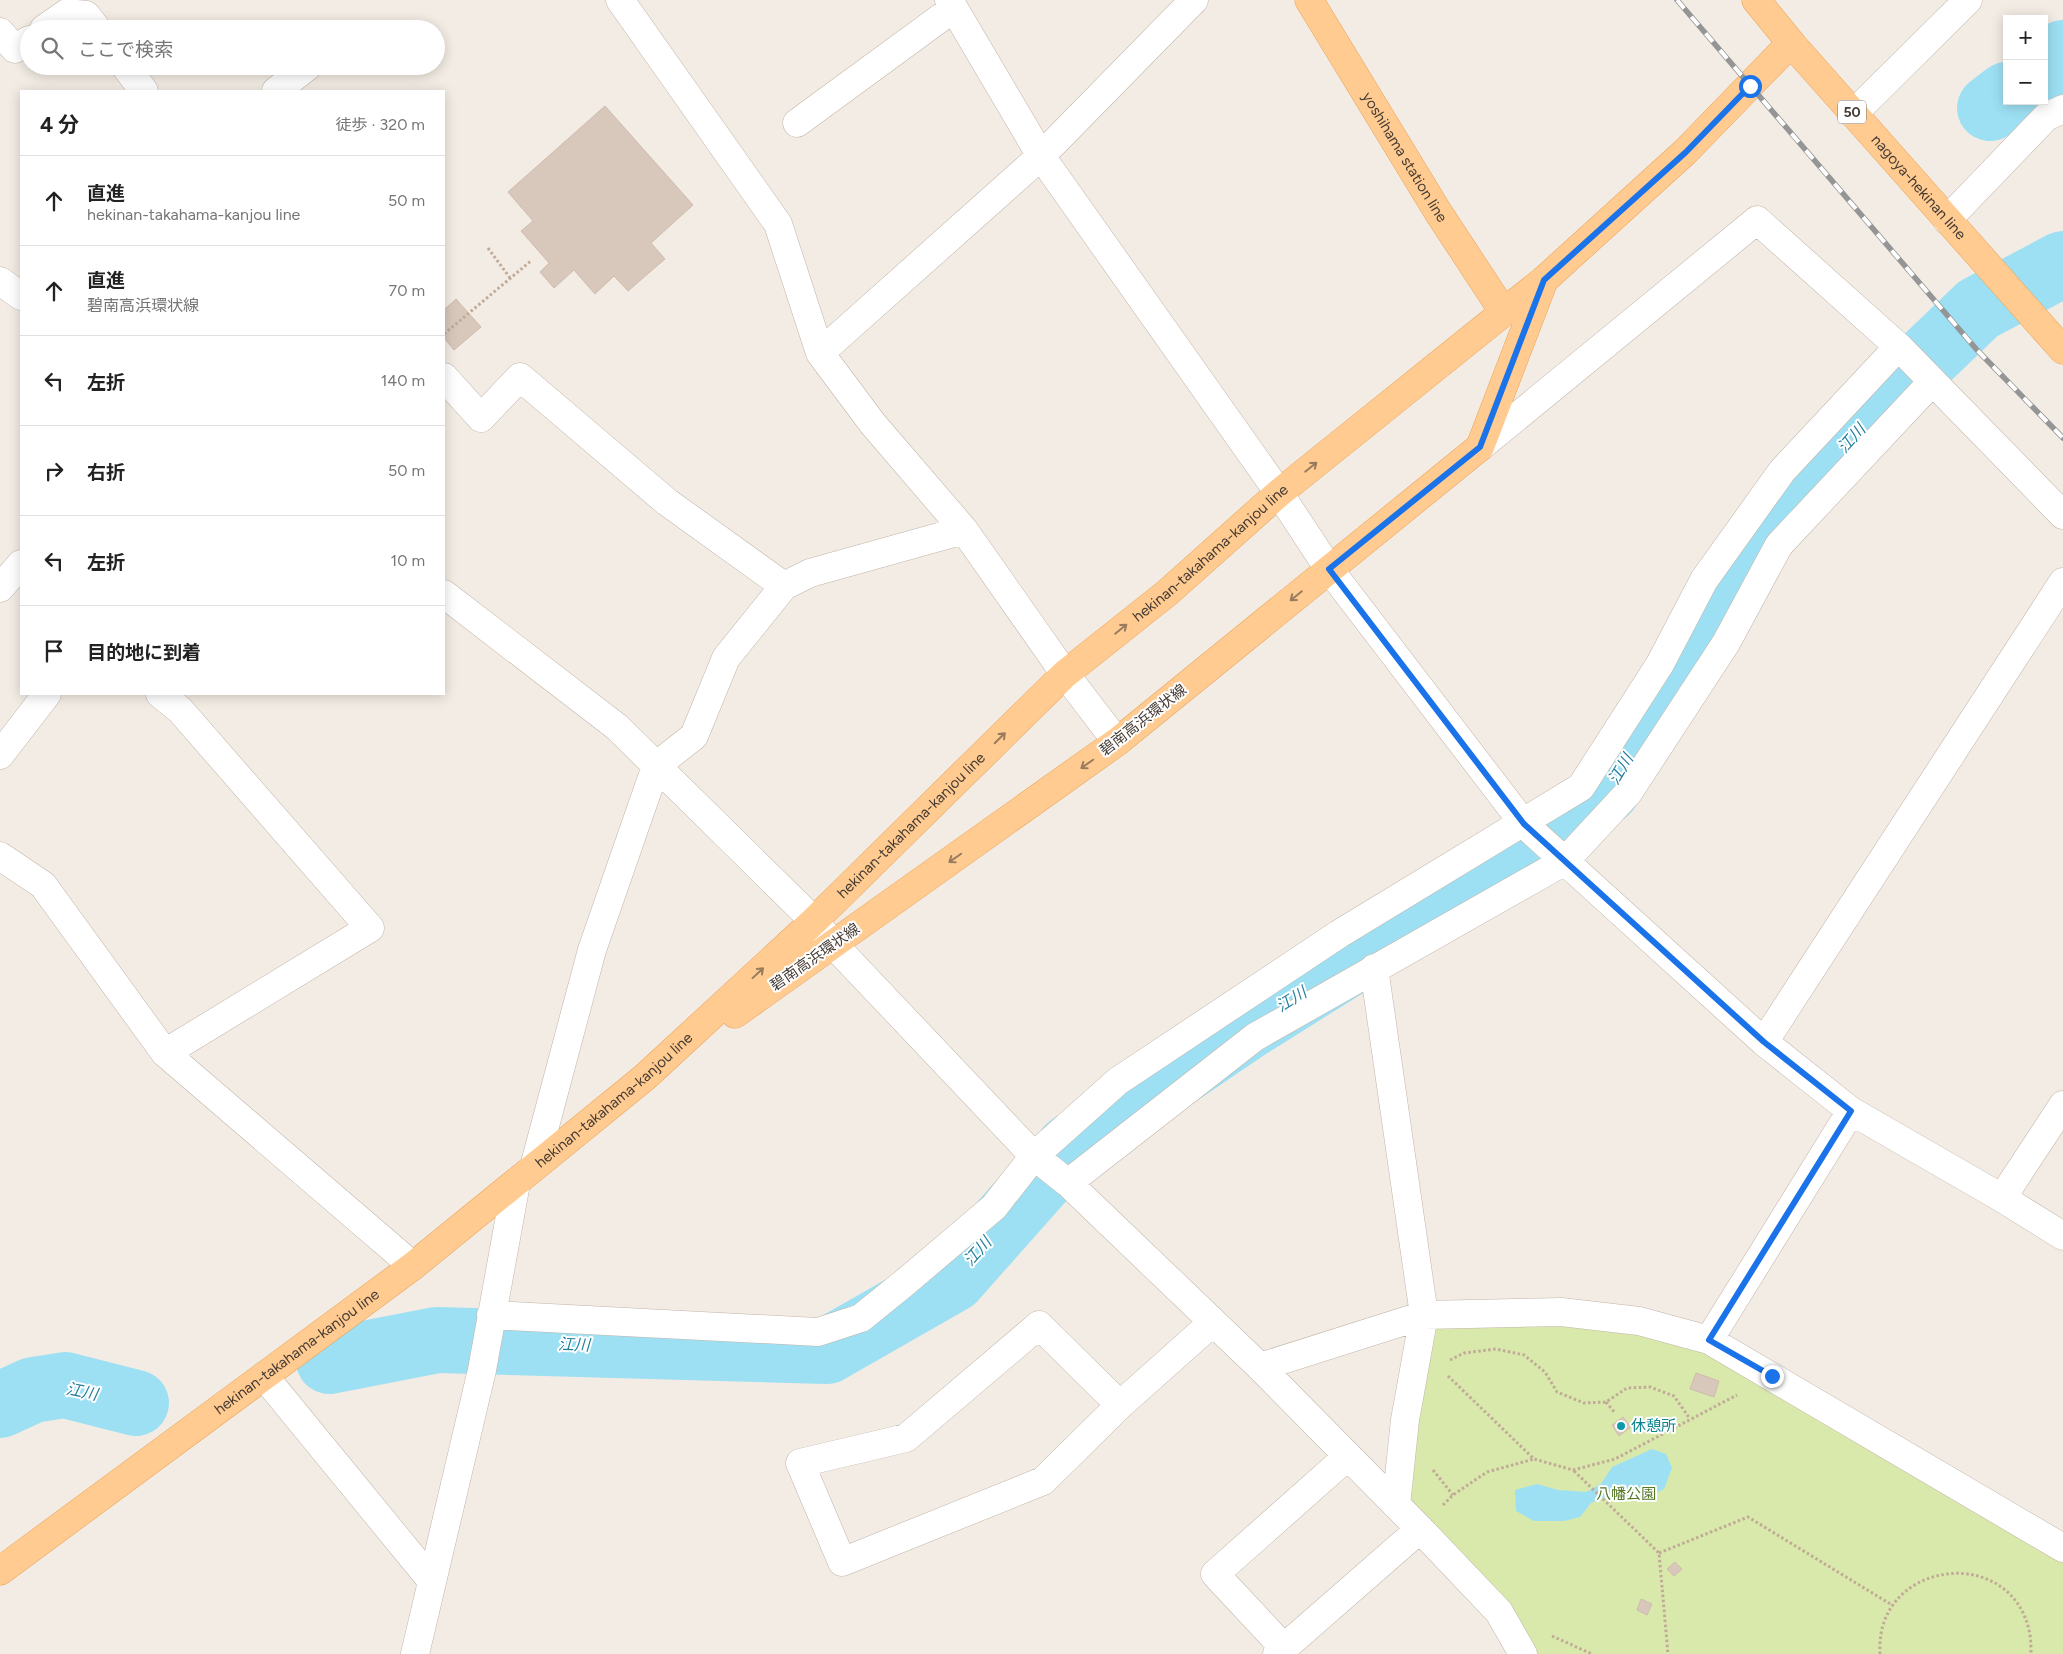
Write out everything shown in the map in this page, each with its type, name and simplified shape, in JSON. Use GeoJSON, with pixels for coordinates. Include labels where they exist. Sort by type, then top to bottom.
{"type":"FeatureCollection","features":[{"type":"Feature","properties":{"kind":"main road","name":"yoshihama station line"},"geometry":{"type":"LineString","coordinates":[[1309,0],[1438,212],[1503,311]]}},
{"type":"Feature","properties":{"kind":"main road","name":"nagoya-hekinan line"},"geometry":{"type":"LineString","coordinates":[[1756,0],[1853,114],[2063,350]]}},
{"type":"Feature","properties":{"kind":"main road","name":"hekinan-takahama-kanjou line"},"geometry":{"type":"LineString","coordinates":[[0,1571],[413,1266],[645,1077],[814,921],[1065,674],[1167,593],[1279,493],[1503,311],[1544,280],[1686,152],[1791,43]]}},
{"type":"Feature","properties":{"kind":"main road"},"geometry":{"type":"LineString","coordinates":[[1480,447],[1544,280]]}},
{"type":"Feature","properties":{"kind":"main road","name":"碧南高浜環状線"},"geometry":{"type":"LineString","coordinates":[[645,1077],[1118,742],[1480,447]]}},
{"type":"Feature","properties":{"kind":"street"},"geometry":{"type":"LineString","coordinates":[[620,0],[778,224],[820,352],[873,424],[964,530],[1065,674],[1118,742]]}},
{"type":"Feature","properties":{"kind":"street"},"geometry":{"type":"LineString","coordinates":[[820,352],[1041,156],[1194,0]]}},
{"type":"Feature","properties":{"kind":"street"},"geometry":{"type":"LineString","coordinates":[[1853,114],[1968,0]]}},
{"type":"Feature","properties":{"kind":"street"},"geometry":{"type":"LineString","coordinates":[[797,123],[952,4],[1041,156],[1279,493],[1329,569],[1524,823],[1764,1042],[1851,1111],[2002,1198],[2063,1236]]}},
{"type":"Feature","properties":{"kind":"street"},"geometry":{"type":"LineString","coordinates":[[57,20],[67,13],[86,15],[90,20]]}},
{"type":"Feature","properties":{"kind":"street"},"geometry":{"type":"LineString","coordinates":[[0,32],[15,50],[20,46]]}},
{"type":"Feature","properties":{"kind":"street"},"geometry":{"type":"LineString","coordinates":[[132,75],[143,90]]}},
{"type":"Feature","properties":{"kind":"street"},"geometry":{"type":"LineString","coordinates":[[277,90],[296,75]]}},
{"type":"Feature","properties":{"kind":"street"},"geometry":{"type":"LineString","coordinates":[[1948,221],[2046,117],[2063,109]]}},
{"type":"Feature","properties":{"kind":"street"},"geometry":{"type":"LineString","coordinates":[[1480,447],[1757,220],[1899,348],[2063,516]]}},
{"type":"Feature","properties":{"kind":"street"},"geometry":{"type":"LineString","coordinates":[[0,281],[20,295]]}},
{"type":"Feature","properties":{"kind":"street"},"geometry":{"type":"LineString","coordinates":[[490,1316],[818,1332],[861,1318],[994,1207],[1035,1157],[1118,1081],[1339,934],[1581,788],[1660,664],[1704,580],[1782,471],[1899,348]]}},
{"type":"Feature","properties":{"kind":"street"},"geometry":{"type":"LineString","coordinates":[[445,378],[481,418],[520,378],[667,502],[784,586]]}},
{"type":"Feature","properties":{"kind":"street"},"geometry":{"type":"LineString","coordinates":[[1066,1182],[1255,1037],[1564,860],[1628,793],[1726,643],[1779,545],[1931,381]]}},
{"type":"Feature","properties":{"kind":"street"},"geometry":{"type":"LineString","coordinates":[[415,1654],[482,1370],[490,1316],[525,1175],[592,950],[656,766],[694,736],[726,658],[784,586],[810,573],[964,530]]}},
{"type":"Feature","properties":{"kind":"street"},"geometry":{"type":"LineString","coordinates":[[1764,1042],[2063,582]]}},
{"type":"Feature","properties":{"kind":"street"},"geometry":{"type":"LineString","coordinates":[[445,595],[617,727],[814,921],[833,944],[1035,1157],[1066,1182],[1212,1323],[1260,1366],[1420,1529],[1498,1612],[1523,1654]]}},
{"type":"Feature","properties":{"kind":"street"},"geometry":{"type":"LineString","coordinates":[[0,755],[46,695]]}},
{"type":"Feature","properties":{"kind":"street"},"geometry":{"type":"LineString","coordinates":[[161,695],[180,710],[370,928],[164,1052]]}},
{"type":"Feature","properties":{"kind":"street"},"geometry":{"type":"LineString","coordinates":[[0,856],[43,885],[164,1052],[413,1266]]}},
{"type":"Feature","properties":{"kind":"street"},"geometry":{"type":"LineString","coordinates":[[1374,968],[1424,1315],[1428,1357],[1406,1420],[1396,1505]]}},
{"type":"Feature","properties":{"kind":"street"},"geometry":{"type":"LineString","coordinates":[[2002,1198],[2063,1105]]}},
{"type":"Feature","properties":{"kind":"street"},"geometry":{"type":"LineString","coordinates":[[1709,1340],[1851,1111]]}},
{"type":"Feature","properties":{"kind":"street"},"geometry":{"type":"LineString","coordinates":[[1260,1366],[1424,1315],[1561,1312],[1639,1321],[1709,1340],[2063,1548]]}},
{"type":"Feature","properties":{"kind":"street"},"geometry":{"type":"LineString","coordinates":[[1120,1405],[1039,1325],[906,1438],[800,1463],[842,1562],[1043,1481],[1120,1405],[1212,1323]]}},
{"type":"Feature","properties":{"kind":"street"},"geometry":{"type":"LineString","coordinates":[[264,1376],[431,1580]]}},
{"type":"Feature","properties":{"kind":"street"},"geometry":{"type":"LineString","coordinates":[[1348,1456],[1216,1574],[1280,1651],[1420,1529]]}},
{"type":"Feature","properties":{"kind":"path"},"geometry":{"type":"LineString","coordinates":[[488,248],[510,278]]}},
{"type":"Feature","properties":{"kind":"path"},"geometry":{"type":"LineString","coordinates":[[445,333],[532,260]]}},
{"type":"Feature","properties":{"kind":"path"},"geometry":{"type":"LineString","coordinates":[[1428,1357],[1496,1349],[1524,1355],[1545,1372],[1557,1392],[1584,1403],[1606,1402],[1627,1388],[1650,1387],[1674,1396],[1690,1420]]}},
{"type":"Feature","properties":{"kind":"path"},"geometry":{"type":"LineString","coordinates":[[1428,1357],[1534,1459],[1573,1470],[1659,1553],[1668,1654]]}},
{"type":"Feature","properties":{"kind":"path"},"geometry":{"type":"LineString","coordinates":[[1573,1470],[1615,1459],[1772,1376]]}},
{"type":"Feature","properties":{"kind":"path"},"geometry":{"type":"LineString","coordinates":[[1606,1402],[1615,1413]]}},
{"type":"Feature","properties":{"kind":"path"},"geometry":{"type":"LineString","coordinates":[[1420,1529],[1453,1495],[1486,1472],[1534,1459]]}},
{"type":"Feature","properties":{"kind":"path"},"geometry":{"type":"LineString","coordinates":[[1432,1464],[1434,1472],[1453,1495]]}},
{"type":"Feature","properties":{"kind":"path"},"geometry":{"type":"LineString","coordinates":[[1659,1553],[1748,1517],[1892,1605]]}},
{"type":"Feature","properties":{"kind":"path"},"geometry":{"type":"LineString","coordinates":[[1880,1654],[1879,1643],[1883,1623],[1892,1605],[1906,1590],[1922,1579],[1942,1573],[1961,1572],[1980,1576],[1999,1585],[2014,1598],[2024,1615],[2028,1628],[2031,1654]]}},
{"type":"Feature","properties":{"kind":"green space","name":"八幡公園"},"geometry":{"type":"Polygon","coordinates":[[[1560,1323],[1637,1331],[1704,1348],[2063,1562],[2063,1654],[1537,1654],[1504,1600],[1405,1498],[1411,1424],[1435,1327],[1560,1323]]]}},
{"type":"Feature","properties":{"kind":"water"},"geometry":{"type":"Polygon","coordinates":[[[2063,239],[2063,295],[1994,323],[1948,354],[1926,330],[1973,292],[2029,256],[2063,239]]]}},
{"type":"Feature","properties":{"kind":"water"},"geometry":{"type":"Polygon","coordinates":[[[1652,1449],[1666,1454],[1672,1468],[1664,1489],[1648,1497],[1637,1501],[1624,1501],[1607,1496],[1591,1503],[1580,1517],[1564,1521],[1534,1521],[1516,1511],[1515,1490],[1537,1484],[1558,1490],[1586,1492],[1601,1484],[1612,1467],[1652,1449]]]}},
{"type":"Feature","properties":{"kind":"building"},"geometry":{"type":"Polygon","coordinates":[[[605,106],[693,205],[651,243],[665,259],[628,291],[614,276],[595,294],[574,270],[554,288],[540,272],[549,263],[521,231],[533,221],[508,192],[605,106]]]}},
{"type":"Feature","properties":{"kind":"building"},"geometry":{"type":"Polygon","coordinates":[[[456,299],[481,327],[454,350],[445,339],[445,309],[456,299]]]}},
{"type":"Feature","properties":{"kind":"building"},"geometry":{"type":"Polygon","coordinates":[[[1696,1373],[1719,1381],[1714,1397],[1690,1389],[1696,1373]]]}},
{"type":"Feature","properties":{"kind":"building","name":"休憩所"},"geometry":{"type":"Polygon","coordinates":[[[1623,1417],[1631,1427],[1619,1436],[1612,1425],[1623,1417]]]}},
{"type":"Feature","properties":{"kind":"building"},"geometry":{"type":"Polygon","coordinates":[[[1675,1562],[1682,1569],[1674,1576],[1667,1569],[1675,1562]]]}},
{"type":"Feature","properties":{"kind":"building"},"geometry":{"type":"Polygon","coordinates":[[[1641,1599],[1652,1604],[1647,1615],[1637,1610],[1641,1599]]]}},
{"type":"Feature","properties":{"kind":"waterway"},"geometry":{"type":"LineString","coordinates":[[2048,64],[2063,53]]}},
{"type":"Feature","properties":{"kind":"waterway"},"geometry":{"type":"LineString","coordinates":[[1990,108],[2003,98]]}},
{"type":"Feature","properties":{"kind":"waterway","name":"江川"},"geometry":{"type":"LineString","coordinates":[[329,1361],[437,1340],[827,1351],[953,1279],[1070,1147],[1250,1025],[1557,833],[1607,790],[1704,636],[1762,535],[1898,386],[1978,309],[2063,264]]}},
{"type":"Feature","properties":{"kind":"waterway","name":"江川"},"geometry":{"type":"LineString","coordinates":[[0,1405],[33,1390],[65,1385],[136,1403]]}},
{"type":"Feature","properties":{"kind":"railway"},"geometry":{"type":"LineString","coordinates":[[1677,0],[1977,350],[2063,438]]}},
{"type":"Feature","properties":{"kind":"place","name":"休憩所"},"geometry":{"type":"Point","coordinates":[1621,1426]}},
{"type":"Feature","properties":{"kind":"route"},"geometry":{"type":"LineString","coordinates":[[1750,86],[1686,152],[1544,280],[1480,447],[1329,569],[1524,824],[1764,1042],[1851,1111],[1709,1340],[1772,1376]]}}]}
